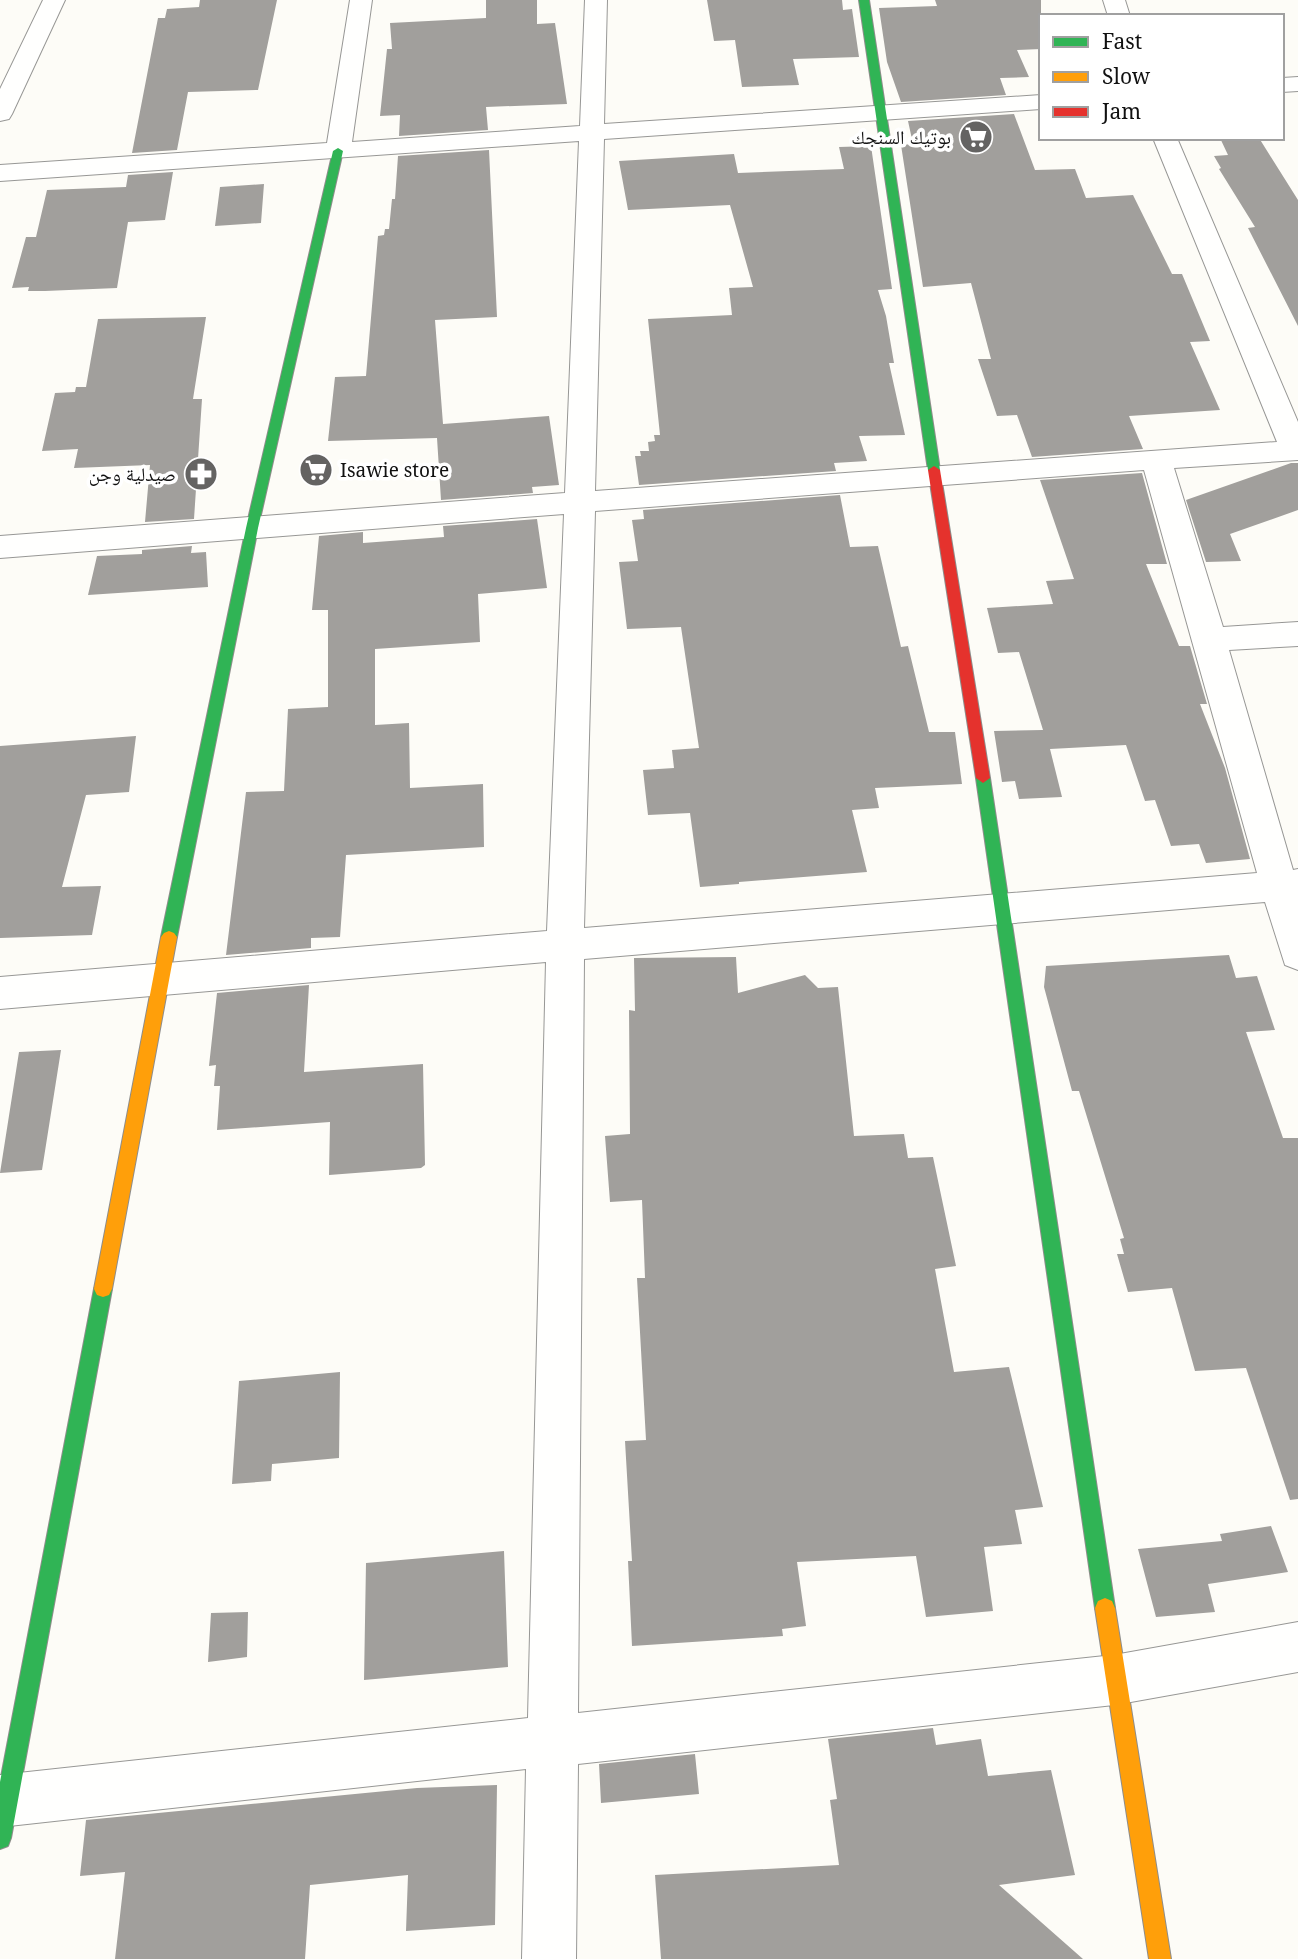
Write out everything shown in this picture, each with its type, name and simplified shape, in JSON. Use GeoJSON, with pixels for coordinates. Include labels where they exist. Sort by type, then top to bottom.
{"type":"FeatureCollection","features":[{"type":"Feature","properties":{"kind":"street"},"geometry":{"type":"LineString","coordinates":[[0,114],[54,0]]}},
{"type":"Feature","properties":{"kind":"street"},"geometry":{"type":"LineString","coordinates":[[362,0],[338,151],[252,528],[161,977],[3,1813],[554,1739],[1114,1680],[1298,1647]]}},
{"type":"Feature","properties":{"kind":"street"},"geometry":{"type":"LineString","coordinates":[[549,1959],[565,945],[596,0]]}},
{"type":"Feature","properties":{"kind":"street"},"geometry":{"type":"LineString","coordinates":[[864,0],[933,475],[1003,913],[1114,1680],[1160,1959]]}},
{"type":"Feature","properties":{"kind":"street"},"geometry":{"type":"LineString","coordinates":[[0,173],[1039,102]]}},
{"type":"Feature","properties":{"kind":"street"},"geometry":{"type":"LineString","coordinates":[[0,547],[933,475],[1297,450],[1166,140]]}},
{"type":"Feature","properties":{"kind":"street"},"geometry":{"type":"LineString","coordinates":[[1156,459],[1210,639],[1289,884],[1298,954]]}},
{"type":"Feature","properties":{"kind":"street"},"geometry":{"type":"LineString","coordinates":[[1210,639],[1298,634]]}},
{"type":"Feature","properties":{"kind":"street"},"geometry":{"type":"LineString","coordinates":[[0,993],[161,977],[1003,913],[1289,884]]}},
{"type":"Feature","properties":{"kind":"building"},"geometry":{"type":"Polygon","coordinates":[[[200,0],[277,0],[258,90],[188,92],[177,150],[132,153],[158,18],[165,18],[167,9],[199,7],[200,0]]]}},
{"type":"Feature","properties":{"kind":"building"},"geometry":{"type":"Polygon","coordinates":[[[486,0],[537,0],[537,24],[555,23],[567,104],[486,107],[488,130],[399,136],[400,115],[380,116],[387,49],[392,49],[390,23],[486,18],[486,0]]]}},
{"type":"Feature","properties":{"kind":"building"},"geometry":{"type":"Polygon","coordinates":[[[707,0],[842,0],[843,10],[852,9],[859,57],[793,59],[799,85],[742,87],[735,40],[714,41],[707,0]]]}},
{"type":"Feature","properties":{"kind":"building"},"geometry":{"type":"Polygon","coordinates":[[[935,0],[1041,0],[1039,49],[1017,50],[1029,77],[1000,78],[1006,95],[901,102],[887,62],[879,8],[937,6],[935,0]]]}},
{"type":"Feature","properties":{"kind":"building"},"geometry":{"type":"Polygon","coordinates":[[[1014,114],[1035,170],[1075,169],[1086,198],[1133,195],[1172,274],[1182,274],[1210,341],[1190,342],[1220,410],[1129,416],[1143,449],[1032,457],[1017,415],[997,416],[978,359],[991,359],[971,283],[923,287],[901,145],[913,144],[908,121],[1014,114]]]}},
{"type":"Feature","properties":{"kind":"building"},"geometry":{"type":"Polygon","coordinates":[[[1221,140],[1260,140],[1298,200],[1298,326],[1248,228],[1255,227],[1219,169],[1221,168],[1214,156],[1228,155],[1221,140]]]}},
{"type":"Feature","properties":{"kind":"building"},"geometry":{"type":"Polygon","coordinates":[[[871,146],[892,289],[878,290],[886,316],[894,363],[889,363],[905,435],[859,436],[867,461],[834,463],[836,471],[639,485],[635,456],[641,456],[640,451],[649,451],[648,442],[655,441],[654,435],[660,435],[648,319],[732,315],[729,288],[753,287],[730,205],[628,210],[619,161],[734,154],[738,173],[844,169],[839,147],[871,146]]]}},
{"type":"Feature","properties":{"kind":"building"},"geometry":{"type":"Polygon","coordinates":[[[489,150],[497,317],[435,320],[443,424],[549,416],[559,485],[532,487],[533,493],[441,500],[437,438],[328,441],[335,377],[366,376],[378,236],[384,235],[385,229],[389,229],[392,199],[395,199],[398,156],[489,150]]]}},
{"type":"Feature","properties":{"kind":"building"},"geometry":{"type":"Polygon","coordinates":[[[173,172],[165,220],[128,222],[117,288],[28,291],[29,287],[12,288],[26,237],[36,237],[47,190],[126,187],[128,175],[173,172]]]}},
{"type":"Feature","properties":{"kind":"building"},"geometry":{"type":"Polygon","coordinates":[[[264,184],[261,223],[215,226],[220,187],[264,184]]]}},
{"type":"Feature","properties":{"kind":"building"},"geometry":{"type":"Polygon","coordinates":[[[206,317],[193,399],[202,399],[194,519],[145,522],[150,465],[74,468],[78,449],[42,451],[55,393],[75,392],[76,387],[86,387],[98,319],[206,317]]]}},
{"type":"Feature","properties":{"kind":"building"},"geometry":{"type":"Polygon","coordinates":[[[1291,463],[1298,463],[1298,510],[1230,534],[1241,561],[1206,562],[1186,500],[1291,463]]]}},
{"type":"Feature","properties":{"kind":"building"},"geometry":{"type":"Polygon","coordinates":[[[1142,473],[1167,564],[1146,564],[1179,646],[1190,646],[1207,704],[1200,704],[1225,768],[1250,859],[1206,863],[1199,844],[1171,846],[1155,800],[1145,801],[1126,745],[1050,749],[1062,797],[1019,799],[1015,781],[1002,782],[994,731],[1043,730],[1019,652],[998,653],[987,608],[1053,604],[1046,581],[1074,579],[1040,480],[1142,473]]]}},
{"type":"Feature","properties":{"kind":"building"},"geometry":{"type":"Polygon","coordinates":[[[840,495],[850,547],[878,546],[901,647],[908,646],[929,732],[955,732],[962,784],[875,788],[879,808],[852,810],[867,872],[700,887],[690,813],[648,815],[643,770],[674,768],[672,750],[699,748],[681,627],[627,629],[619,562],[638,561],[632,520],[644,519],[643,510],[840,495]]]}},
{"type":"Feature","properties":{"kind":"building"},"geometry":{"type":"Polygon","coordinates":[[[537,519],[547,588],[478,594],[480,642],[375,649],[375,725],[409,723],[410,788],[483,784],[484,847],[346,855],[340,937],[311,938],[311,948],[226,955],[246,792],[284,791],[288,709],[328,707],[328,610],[312,610],[319,536],[363,532],[363,543],[444,537],[443,526],[537,519]]]}},
{"type":"Feature","properties":{"kind":"building"},"geometry":{"type":"Polygon","coordinates":[[[192,546],[191,553],[206,552],[208,587],[88,595],[97,556],[142,554],[142,550],[192,546]]]}},
{"type":"Feature","properties":{"kind":"building"},"geometry":{"type":"Polygon","coordinates":[[[136,736],[129,792],[86,795],[62,887],[101,886],[92,935],[0,938],[0,746],[136,736]]]}},
{"type":"Feature","properties":{"kind":"building"},"geometry":{"type":"Polygon","coordinates":[[[1229,955],[1236,978],[1257,976],[1275,1030],[1246,1032],[1283,1138],[1298,1138],[1298,1499],[1290,1500],[1246,1368],[1195,1371],[1172,1288],[1128,1292],[1117,1254],[1124,1254],[1120,1239],[1124,1238],[1079,1091],[1072,1091],[1044,987],[1046,966],[1229,955]]]}},
{"type":"Feature","properties":{"kind":"building"},"geometry":{"type":"Polygon","coordinates":[[[736,957],[738,993],[805,975],[818,988],[838,987],[854,1136],[904,1134],[908,1158],[933,1157],[956,1266],[935,1269],[954,1372],[1009,1367],[1043,1507],[1015,1510],[1022,1544],[984,1547],[993,1611],[926,1617],[916,1556],[797,1562],[806,1626],[782,1629],[783,1636],[632,1646],[628,1561],[632,1561],[625,1441],[646,1440],[637,1278],[645,1278],[642,1200],[610,1202],[605,1136],[630,1134],[629,1010],[635,1011],[634,958],[736,957]]]}},
{"type":"Feature","properties":{"kind":"building"},"geometry":{"type":"Polygon","coordinates":[[[309,985],[304,1072],[423,1064],[425,1165],[421,1168],[329,1175],[330,1122],[217,1130],[220,1086],[214,1086],[216,1065],[209,1066],[217,993],[309,985]]]}},
{"type":"Feature","properties":{"kind":"building"},"geometry":{"type":"Polygon","coordinates":[[[61,1050],[42,1170],[0,1173],[19,1052],[61,1050]]]}},
{"type":"Feature","properties":{"kind":"building"},"geometry":{"type":"Polygon","coordinates":[[[340,1372],[339,1458],[272,1464],[271,1481],[232,1484],[239,1381],[340,1372]]]}},
{"type":"Feature","properties":{"kind":"building"},"geometry":{"type":"Polygon","coordinates":[[[1271,1526],[1288,1572],[1208,1584],[1215,1612],[1156,1617],[1138,1549],[1222,1541],[1220,1534],[1271,1526]]]}},
{"type":"Feature","properties":{"kind":"building"},"geometry":{"type":"Polygon","coordinates":[[[504,1551],[508,1667],[364,1680],[366,1563],[504,1551]]]}},
{"type":"Feature","properties":{"kind":"building"},"geometry":{"type":"Polygon","coordinates":[[[248,1612],[247,1657],[208,1662],[211,1613],[248,1612]]]}},
{"type":"Feature","properties":{"kind":"building"},"geometry":{"type":"Polygon","coordinates":[[[933,1728],[936,1745],[981,1739],[988,1776],[1051,1770],[1075,1875],[999,1885],[1083,1959],[661,1959],[655,1875],[839,1865],[830,1800],[837,1799],[828,1739],[933,1728]]]}},
{"type":"Feature","properties":{"kind":"building"},"geometry":{"type":"Polygon","coordinates":[[[695,1754],[699,1794],[601,1803],[599,1764],[695,1754]]]}},
{"type":"Feature","properties":{"kind":"building"},"geometry":{"type":"Polygon","coordinates":[[[497,1785],[495,1925],[406,1931],[408,1875],[310,1885],[305,1959],[115,1959],[125,1872],[80,1876],[86,1820],[417,1788],[497,1785]]]}},
{"type":"Feature","properties":{"kind":"traffic: fast"},"geometry":{"type":"LineString","coordinates":[[864,0],[934,470]]}},
{"type":"Feature","properties":{"kind":"traffic: fast"},"geometry":{"type":"LineString","coordinates":[[169,937],[252,528],[338,151]]}},
{"type":"Feature","properties":{"kind":"traffic: fast"},"geometry":{"type":"LineString","coordinates":[[983,778],[1105,1608]]}},
{"type":"Feature","properties":{"kind":"traffic: fast"},"geometry":{"type":"LineString","coordinates":[[0,1838],[103,1289]]}},
{"type":"Feature","properties":{"kind":"traffic: slow"},"geometry":{"type":"LineString","coordinates":[[103,1289],[169,937]]}},
{"type":"Feature","properties":{"kind":"traffic: slow"},"geometry":{"type":"LineString","coordinates":[[1105,1608],[1160,1959]]}},
{"type":"Feature","properties":{"kind":"traffic: jam"},"geometry":{"type":"LineString","coordinates":[[934,470],[983,778]]}},
{"type":"Feature","properties":{"kind":"place","name":"بوتيك السنجك"},"geometry":{"type":"Point","coordinates":[976,137]}},
{"type":"Feature","properties":{"kind":"place","name":"Isawie store"},"geometry":{"type":"Point","coordinates":[316,470]}},
{"type":"Feature","properties":{"kind":"place","name":"صيدلية وجن"},"geometry":{"type":"Point","coordinates":[201,474]}}]}
